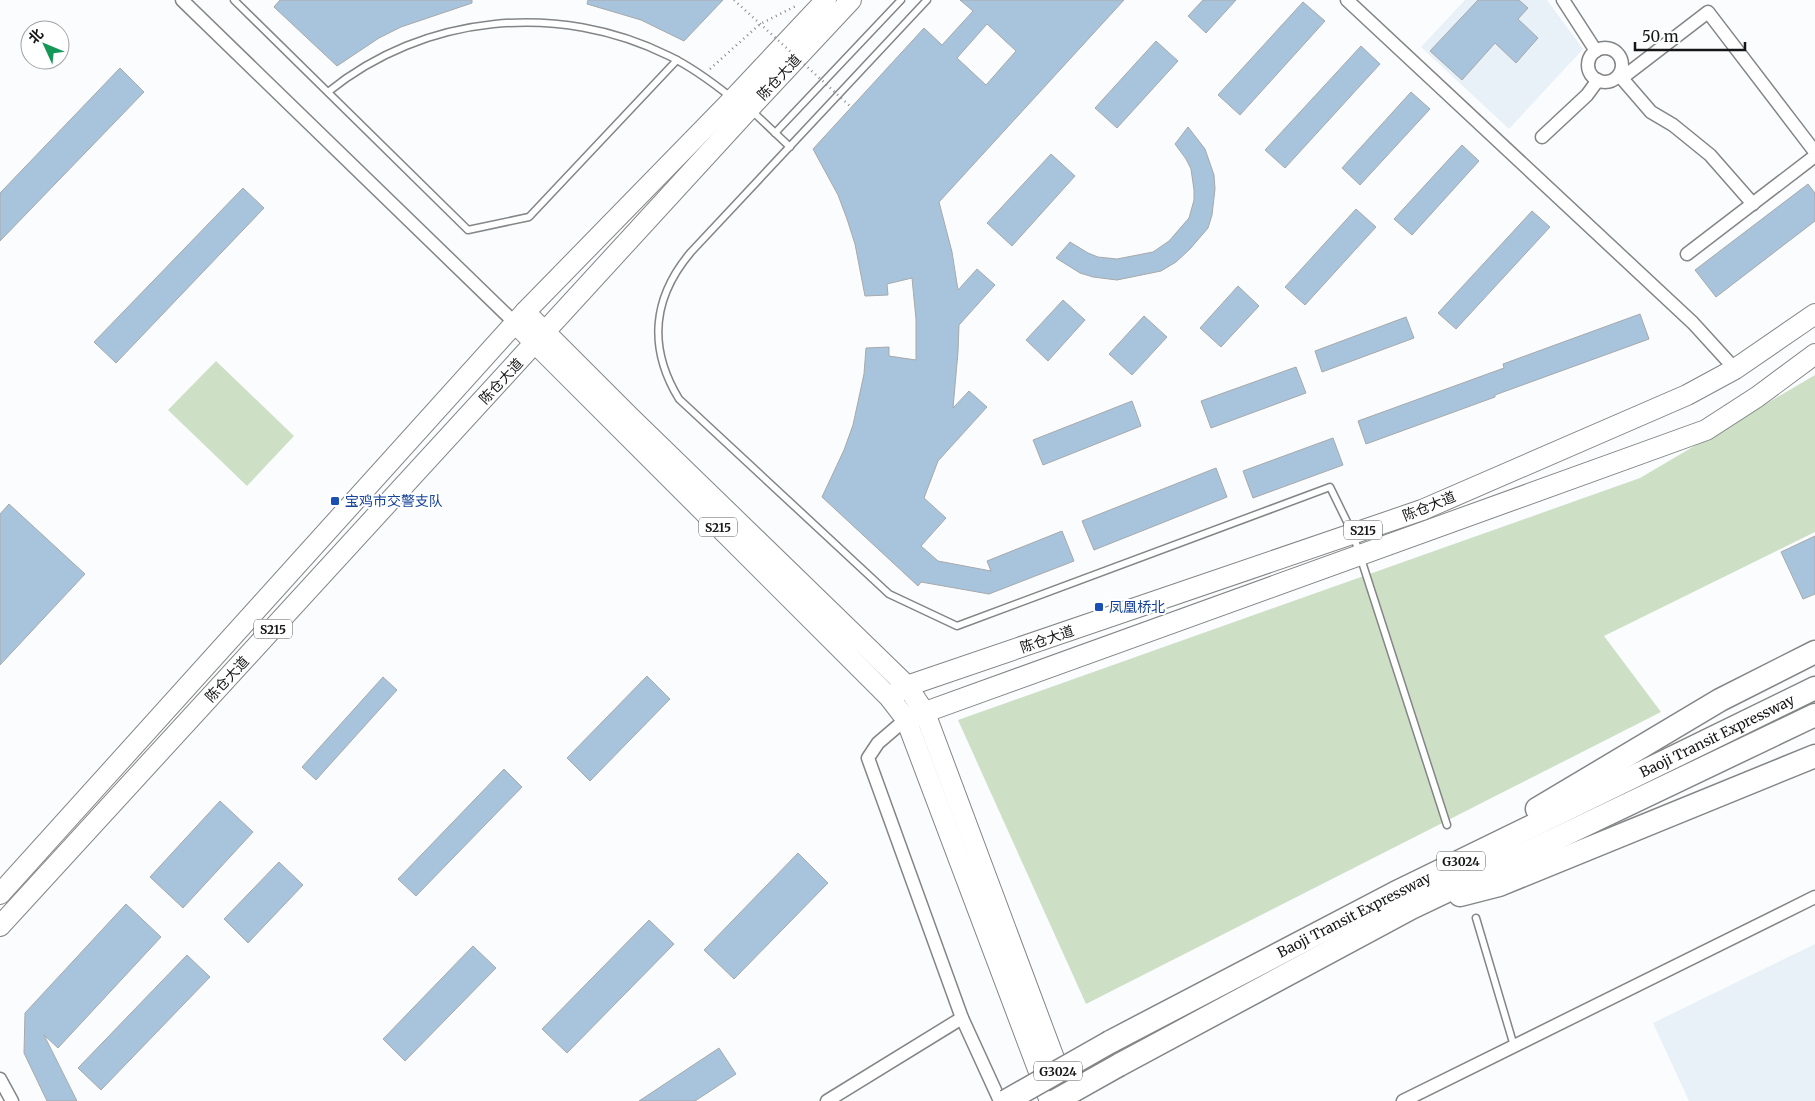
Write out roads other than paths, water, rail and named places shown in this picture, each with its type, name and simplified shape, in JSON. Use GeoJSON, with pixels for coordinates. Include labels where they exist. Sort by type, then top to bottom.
{"type":"FeatureCollection","features":[{"type":"Feature","properties":{"kind":"highway"},"geometry":{"type":"LineString","coordinates":[[1403,900],[1720,700],[1815,652]]}},
{"type":"Feature","properties":{"kind":"highway","name":"Baoji Transit Expressway"},"geometry":{"type":"LineString","coordinates":[[1006,1101],[1110,1042],[1403,900],[1815,688]]}},
{"type":"Feature","properties":{"kind":"highway","name":"Baoji Transit Expressway"},"geometry":{"type":"LineString","coordinates":[[1054,1101],[1403,900],[1815,715]]}},
{"type":"Feature","properties":{"kind":"highway"},"geometry":{"type":"LineString","coordinates":[[1403,900],[1499,885],[1815,756]]}},
{"type":"Feature","properties":{"kind":"main road","name":"陈仓大道"},"geometry":{"type":"LineString","coordinates":[[0,926],[540,338],[741,104],[826,0]]}},
{"type":"Feature","properties":{"kind":"main road","name":"陈仓大道"},"geometry":{"type":"LineString","coordinates":[[0,894],[519,317],[851,0]]}},
{"type":"Feature","properties":{"kind":"main road","name":"陈仓大道"},"geometry":{"type":"LineString","coordinates":[[889,697],[908,686],[1422,510],[1687,395],[1735,369],[1815,314]]}},
{"type":"Feature","properties":{"kind":"main road","name":"S215"},"geometry":{"type":"LineString","coordinates":[[519,317],[889,697],[916,716]]}},
{"type":"Feature","properties":{"kind":"main road","name":"S215"},"geometry":{"type":"LineString","coordinates":[[540,338],[637,424],[908,686]]}},
{"type":"Feature","properties":{"kind":"main road"},"geometry":{"type":"LineString","coordinates":[[916,716],[1706,430],[1757,397],[1815,354]]}},
{"type":"Feature","properties":{"kind":"main road"},"geometry":{"type":"LineString","coordinates":[[908,686],[916,716],[1050,1101]]}},
{"type":"Feature","properties":{"kind":"main road"},"geometry":{"type":"LineString","coordinates":[[916,716],[1070,1101]]}},
{"type":"Feature","properties":{"kind":"street"},"geometry":{"type":"LineString","coordinates":[[182,0],[519,317]]}},
{"type":"Feature","properties":{"kind":"street"},"geometry":{"type":"LineString","coordinates":[[1347,0],[1693,323],[1735,369]]}},
{"type":"Feature","properties":{"kind":"street"},"geometry":{"type":"LineString","coordinates":[[1563,0],[1596,51]]}},
{"type":"Feature","properties":{"kind":"street"},"geometry":{"type":"LineString","coordinates":[[1687,254],[1753,204],[1815,154],[1708,12],[1621,76],[1610,81],[1598,80],[1590,72],[1589,60],[1596,51],[1607,48],[1618,53],[1622,63],[1621,76],[1651,112],[1673,125],[1710,155],[1753,204]]}},
{"type":"Feature","properties":{"kind":"street"},"geometry":{"type":"LineString","coordinates":[[1542,137],[1587,95],[1598,80]]}},
{"type":"Feature","properties":{"kind":"street"},"geometry":{"type":"LineString","coordinates":[[916,716],[878,743],[868,758],[962,1018],[1000,1101]]}},
{"type":"Feature","properties":{"kind":"street"},"geometry":{"type":"LineString","coordinates":[[1403,1101],[1815,897]]}},
{"type":"Feature","properties":{"kind":"street"},"geometry":{"type":"LineString","coordinates":[[827,1101],[962,1018]]}},
{"type":"Feature","properties":{"kind":"street"},"geometry":{"type":"LineString","coordinates":[[0,1079],[12,1101]]}},
{"type":"Feature","properties":{"kind":"lane"},"geometry":{"type":"LineString","coordinates":[[234,0],[468,230],[529,217],[677,60]]}},
{"type":"Feature","properties":{"kind":"lane"},"geometry":{"type":"LineString","coordinates":[[775,132],[901,0]]}},
{"type":"Feature","properties":{"kind":"lane"},"geometry":{"type":"LineString","coordinates":[[927,0],[691,252],[672,278],[661,308],[658,324],[661,356],[671,386],[679,399],[889,594],[957,626],[1330,487],[1353,534],[1447,825]]}},
{"type":"Feature","properties":{"kind":"lane"},"geometry":{"type":"LineString","coordinates":[[328,92],[366,66],[414,42],[466,27],[493,23],[547,22],[581,26],[622,36],[677,60],[741,104],[790,146]]}},
{"type":"Feature","properties":{"kind":"lane"},"geometry":{"type":"LineString","coordinates":[[1476,918],[1514,1046]]}},
{"type":"Feature","properties":{"kind":"place","name":"宝鸡市交警支队"},"geometry":{"type":"Point","coordinates":[335,501]}},
{"type":"Feature","properties":{"kind":"place","name":"凤凰桥北"},"geometry":{"type":"Point","coordinates":[1099,607]}}]}
